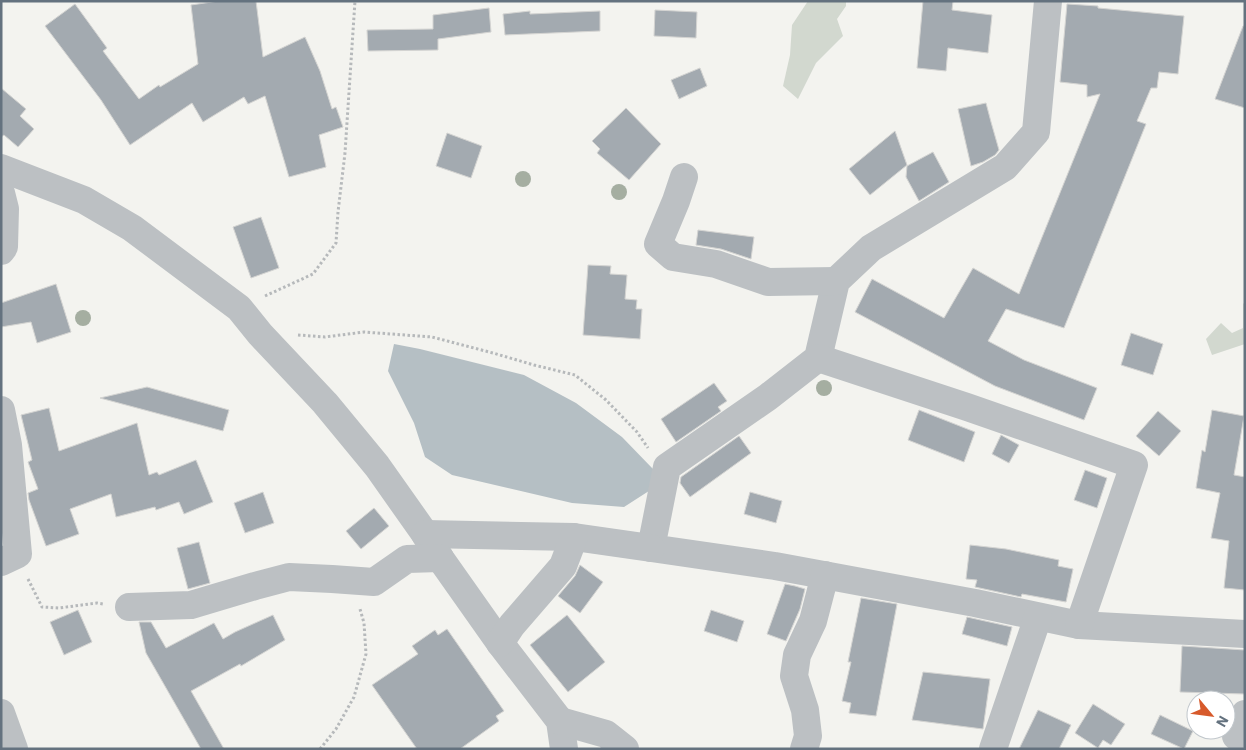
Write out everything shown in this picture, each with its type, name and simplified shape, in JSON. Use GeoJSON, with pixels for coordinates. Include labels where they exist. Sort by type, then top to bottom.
{"type":"FeatureCollection","features":[{"type":"Feature","properties":{"kind":"street"},"geometry":{"type":"LineString","coordinates":[[651,548],[667,467],[768,397],[818,358],[836,281],[871,248],[1005,167],[1036,132],[1048,1]]}},
{"type":"Feature","properties":{"kind":"street"},"geometry":{"type":"LineString","coordinates":[[1,168],[84,200],[132,228],[239,308],[260,334],[331,410],[377,466],[500,643],[560,721],[564,749]]}},
{"type":"Feature","properties":{"kind":"street"},"geometry":{"type":"LineString","coordinates":[[684,177],[658,244],[673,257],[716,264],[768,282],[836,281]]}},
{"type":"Feature","properties":{"kind":"street"},"geometry":{"type":"LineString","coordinates":[[1,193],[5,209],[4,247],[1,251]]}},
{"type":"Feature","properties":{"kind":"street"},"geometry":{"type":"LineString","coordinates":[[818,358],[967,406],[1134,465],[1079,625]]}},
{"type":"Feature","properties":{"kind":"street"},"geometry":{"type":"LineString","coordinates":[[1,410],[8,445],[10,558]]}},
{"type":"Feature","properties":{"kind":"street"},"geometry":{"type":"LineString","coordinates":[[425,534],[574,537],[776,566],[1079,625],[1245,634]]}},
{"type":"Feature","properties":{"kind":"street"},"geometry":{"type":"LineString","coordinates":[[500,643],[512,625],[563,566],[574,537]]}},
{"type":"Feature","properties":{"kind":"street"},"geometry":{"type":"LineString","coordinates":[[129,607],[191,605],[289,578],[374,582],[407,559],[440,558]]}},
{"type":"Feature","properties":{"kind":"street"},"geometry":{"type":"LineString","coordinates":[[804,749],[808,736],[806,710],[794,676],[797,655],[812,621],[825,575]]}},
{"type":"Feature","properties":{"kind":"street"},"geometry":{"type":"LineString","coordinates":[[993,749],[1038,617]]}},
{"type":"Feature","properties":{"kind":"street"},"geometry":{"type":"LineString","coordinates":[[1,712],[14,749]]}},
{"type":"Feature","properties":{"kind":"street"},"geometry":{"type":"LineString","coordinates":[[560,721],[606,734],[625,749]]}},
{"type":"Feature","properties":{"kind":"path"},"geometry":{"type":"LineString","coordinates":[[239,308],[313,274],[336,242],[345,153],[355,1]]}},
{"type":"Feature","properties":{"kind":"path"},"geometry":{"type":"LineString","coordinates":[[260,334],[325,337],[364,332],[432,337],[534,366],[575,375],[606,400],[636,432],[651,454],[667,467]]}},
{"type":"Feature","properties":{"kind":"path"},"geometry":{"type":"LineString","coordinates":[[10,558],[25,573],[42,608],[59,608],[97,603],[129,607]]}},
{"type":"Feature","properties":{"kind":"path"},"geometry":{"type":"LineString","coordinates":[[320,749],[336,729],[354,697],[366,654],[364,623],[358,599],[374,582]]}},
{"type":"Feature","properties":{"kind":"shaded area"},"geometry":{"type":"Polygon","coordinates":[[[808,1],[846,1],[846,6],[837,19],[843,36],[816,63],[798,99],[783,86],[790,55],[792,25],[808,1]]]}},
{"type":"Feature","properties":{"kind":"shaded area"},"geometry":{"type":"Polygon","coordinates":[[[1245,302],[1245,344],[1212,355],[1206,339],[1221,323],[1232,333],[1243,328],[1243,304],[1245,302]]]}},
{"type":"Feature","properties":{"kind":"shaded area"},"geometry":{"type":"Polygon","coordinates":[[[394,344],[524,375],[576,403],[622,437],[653,469],[652,489],[624,507],[572,503],[452,475],[425,457],[414,423],[388,371],[394,344]]]}},
{"type":"Feature","properties":{"kind":"building"},"geometry":{"type":"Polygon","coordinates":[[[219,1],[256,1],[263,57],[305,37],[320,71],[332,109],[336,107],[343,127],[319,135],[326,167],[289,177],[265,96],[248,104],[244,97],[203,122],[192,103],[130,145],[101,100],[45,26],[75,4],[107,48],[103,51],[139,99],[159,85],[160,87],[198,64],[191,5],[219,1]]]}},
{"type":"Feature","properties":{"kind":"building"},"geometry":{"type":"Polygon","coordinates":[[[923,1],[953,1],[952,10],[992,15],[988,53],[948,48],[946,71],[917,68],[923,1]]]}},
{"type":"Feature","properties":{"kind":"building"},"geometry":{"type":"Polygon","coordinates":[[[1067,4],[1184,16],[1178,74],[1159,72],[1157,88],[1151,88],[1137,121],[1146,124],[1064,328],[1006,309],[988,341],[1024,360],[1097,388],[1084,420],[995,386],[855,312],[872,279],[944,318],[973,268],[1019,294],[1100,94],[1087,97],[1087,85],[1060,82],[1067,4]]]}},
{"type":"Feature","properties":{"kind":"building"},"geometry":{"type":"Polygon","coordinates":[[[489,8],[491,32],[438,39],[438,50],[368,51],[367,30],[433,29],[433,15],[489,8]]]}},
{"type":"Feature","properties":{"kind":"building"},"geometry":{"type":"Polygon","coordinates":[[[655,10],[697,12],[696,38],[654,36],[655,10]]]}},
{"type":"Feature","properties":{"kind":"building"},"geometry":{"type":"Polygon","coordinates":[[[530,11],[530,14],[600,11],[600,31],[505,35],[503,14],[530,11]]]}},
{"type":"Feature","properties":{"kind":"building"},"geometry":{"type":"Polygon","coordinates":[[[1243,26],[1245,26],[1245,108],[1215,99],[1243,26]]]}},
{"type":"Feature","properties":{"kind":"building"},"geometry":{"type":"Polygon","coordinates":[[[700,68],[707,86],[679,99],[671,80],[700,68]]]}},
{"type":"Feature","properties":{"kind":"building"},"geometry":{"type":"Polygon","coordinates":[[[1,88],[26,109],[20,116],[34,129],[18,147],[4,135],[1,137],[1,88]]]}},
{"type":"Feature","properties":{"kind":"building"},"geometry":{"type":"Polygon","coordinates":[[[986,103],[999,150],[995,155],[983,162],[971,166],[958,109],[986,103]]]}},
{"type":"Feature","properties":{"kind":"building"},"geometry":{"type":"Polygon","coordinates":[[[626,108],[661,144],[629,180],[597,153],[600,149],[592,141],[626,108]]]}},
{"type":"Feature","properties":{"kind":"building"},"geometry":{"type":"Polygon","coordinates":[[[895,131],[907,165],[870,195],[849,169],[895,131]]]}},
{"type":"Feature","properties":{"kind":"building"},"geometry":{"type":"Polygon","coordinates":[[[447,133],[482,146],[471,178],[436,166],[447,133]]]}},
{"type":"Feature","properties":{"kind":"building"},"geometry":{"type":"Polygon","coordinates":[[[933,152],[949,182],[919,201],[906,177],[907,166],[933,152]]]}},
{"type":"Feature","properties":{"kind":"building"},"geometry":{"type":"Polygon","coordinates":[[[261,217],[279,268],[251,278],[233,227],[261,217]]]}},
{"type":"Feature","properties":{"kind":"building"},"geometry":{"type":"Polygon","coordinates":[[[698,230],[754,237],[751,259],[721,249],[696,245],[698,230]]]}},
{"type":"Feature","properties":{"kind":"building"},"geometry":{"type":"Polygon","coordinates":[[[588,265],[611,266],[610,274],[627,275],[625,299],[637,300],[636,309],[642,309],[640,339],[583,335],[588,265]]]}},
{"type":"Feature","properties":{"kind":"building"},"geometry":{"type":"Polygon","coordinates":[[[56,284],[71,332],[37,343],[31,322],[1,327],[1,303],[56,284]]]}},
{"type":"Feature","properties":{"kind":"building"},"geometry":{"type":"Polygon","coordinates":[[[1131,333],[1163,344],[1153,375],[1121,365],[1131,333]]]}},
{"type":"Feature","properties":{"kind":"building"},"geometry":{"type":"Polygon","coordinates":[[[714,383],[727,401],[718,407],[721,411],[676,442],[661,419],[714,383]]]}},
{"type":"Feature","properties":{"kind":"building"},"geometry":{"type":"Polygon","coordinates":[[[147,387],[229,410],[223,431],[100,398],[147,387]]]}},
{"type":"Feature","properties":{"kind":"building"},"geometry":{"type":"Polygon","coordinates":[[[49,408],[59,451],[137,423],[149,475],[157,472],[159,475],[196,460],[213,502],[184,514],[179,502],[156,510],[155,507],[116,517],[111,494],[70,509],[79,534],[46,546],[29,500],[28,493],[38,489],[28,462],[32,460],[21,415],[49,408]]]}},
{"type":"Feature","properties":{"kind":"building"},"geometry":{"type":"Polygon","coordinates":[[[919,410],[975,432],[964,462],[908,440],[919,410]]]}},
{"type":"Feature","properties":{"kind":"building"},"geometry":{"type":"Polygon","coordinates":[[[1212,410],[1244,416],[1234,475],[1245,477],[1245,590],[1224,588],[1229,541],[1211,538],[1220,493],[1196,488],[1202,450],[1205,452],[1212,410]]]}},
{"type":"Feature","properties":{"kind":"building"},"geometry":{"type":"Polygon","coordinates":[[[1158,411],[1181,431],[1159,456],[1136,436],[1158,411]]]}},
{"type":"Feature","properties":{"kind":"building"},"geometry":{"type":"Polygon","coordinates":[[[1001,435],[1019,445],[1009,463],[992,454],[1001,435]]]}},
{"type":"Feature","properties":{"kind":"building"},"geometry":{"type":"Polygon","coordinates":[[[739,436],[751,453],[690,497],[680,483],[681,477],[739,436]]]}},
{"type":"Feature","properties":{"kind":"building"},"geometry":{"type":"Polygon","coordinates":[[[1085,470],[1107,478],[1097,508],[1074,500],[1085,470]]]}},
{"type":"Feature","properties":{"kind":"building"},"geometry":{"type":"Polygon","coordinates":[[[263,492],[274,523],[245,533],[234,503],[263,492]]]}},
{"type":"Feature","properties":{"kind":"building"},"geometry":{"type":"Polygon","coordinates":[[[750,492],[782,501],[776,523],[744,514],[750,492]]]}},
{"type":"Feature","properties":{"kind":"building"},"geometry":{"type":"Polygon","coordinates":[[[374,508],[389,526],[361,549],[346,531],[374,508]]]}},
{"type":"Feature","properties":{"kind":"building"},"geometry":{"type":"Polygon","coordinates":[[[199,542],[210,583],[188,589],[177,548],[199,542]]]}},
{"type":"Feature","properties":{"kind":"building"},"geometry":{"type":"Polygon","coordinates":[[[970,545],[1006,549],[1059,560],[1058,566],[1073,569],[1066,602],[1022,594],[1021,597],[975,587],[977,580],[966,579],[970,545]]]}},
{"type":"Feature","properties":{"kind":"building"},"geometry":{"type":"Polygon","coordinates":[[[580,565],[603,582],[580,613],[558,596],[575,576],[580,565]]]}},
{"type":"Feature","properties":{"kind":"building"},"geometry":{"type":"Polygon","coordinates":[[[785,584],[805,589],[800,609],[786,641],[767,634],[785,584]]]}},
{"type":"Feature","properties":{"kind":"building"},"geometry":{"type":"Polygon","coordinates":[[[861,598],[897,604],[876,716],[849,713],[851,703],[842,701],[851,662],[848,662],[861,598]]]}},
{"type":"Feature","properties":{"kind":"building"},"geometry":{"type":"Polygon","coordinates":[[[78,610],[92,642],[64,655],[50,622],[78,610]]]}},
{"type":"Feature","properties":{"kind":"building"},"geometry":{"type":"Polygon","coordinates":[[[711,610],[744,621],[737,642],[704,631],[711,610]]]}},
{"type":"Feature","properties":{"kind":"building"},"geometry":{"type":"Polygon","coordinates":[[[273,615],[285,640],[241,666],[240,664],[191,691],[224,749],[201,749],[146,653],[139,622],[151,622],[166,648],[214,623],[223,639],[273,615]]]}},
{"type":"Feature","properties":{"kind":"building"},"geometry":{"type":"Polygon","coordinates":[[[567,615],[605,662],[568,692],[530,645],[567,615]]]}},
{"type":"Feature","properties":{"kind":"building"},"geometry":{"type":"Polygon","coordinates":[[[967,617],[1012,627],[1007,646],[962,634],[967,617]]]}},
{"type":"Feature","properties":{"kind":"building"},"geometry":{"type":"Polygon","coordinates":[[[447,629],[504,711],[496,716],[499,721],[460,749],[417,749],[372,685],[418,654],[412,646],[435,630],[438,635],[447,629]]]}},
{"type":"Feature","properties":{"kind":"building"},"geometry":{"type":"Polygon","coordinates":[[[1182,646],[1245,650],[1245,694],[1236,694],[1236,690],[1186,690],[1186,692],[1180,692],[1182,646]]]}},
{"type":"Feature","properties":{"kind":"building"},"geometry":{"type":"Polygon","coordinates":[[[923,672],[990,679],[983,729],[912,720],[923,672]]]}},
{"type":"Feature","properties":{"kind":"building"},"geometry":{"type":"Polygon","coordinates":[[[1093,704],[1125,724],[1111,745],[1103,740],[1098,748],[1075,733],[1093,704]]]}},
{"type":"Feature","properties":{"kind":"building"},"geometry":{"type":"Polygon","coordinates":[[[1038,710],[1071,725],[1059,749],[1019,749],[1038,710]]]}},
{"type":"Feature","properties":{"kind":"building"},"geometry":{"type":"Polygon","coordinates":[[[1160,715],[1186,728],[1186,740],[1188,740],[1184,749],[1151,734],[1160,715]]]}}]}
